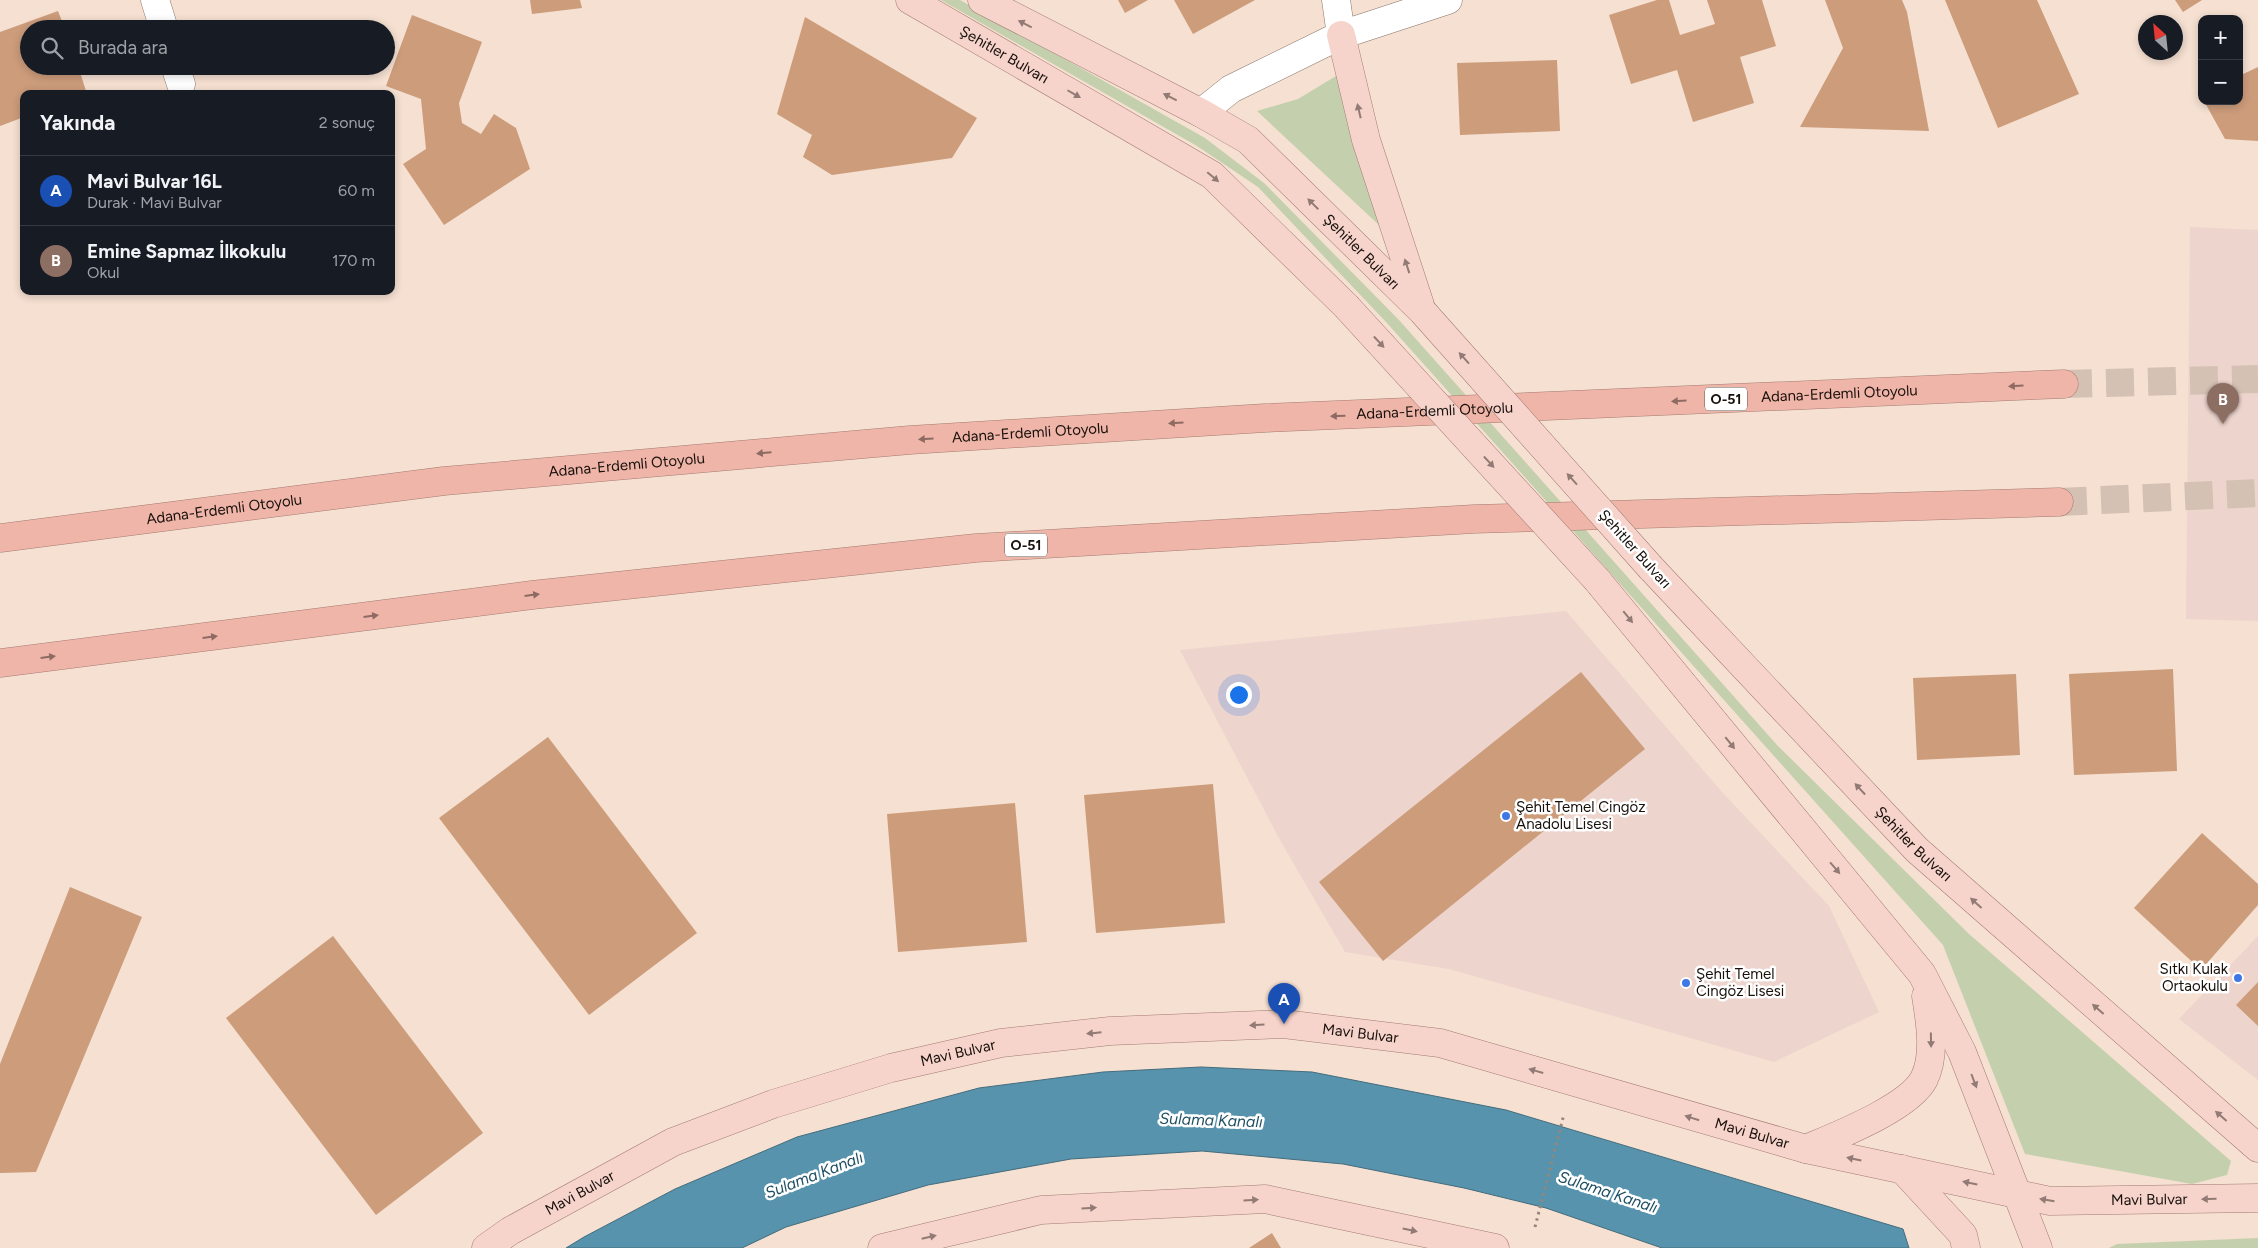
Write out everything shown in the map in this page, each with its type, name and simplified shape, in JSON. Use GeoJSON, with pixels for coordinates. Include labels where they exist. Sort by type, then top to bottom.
{"type":"FeatureCollection","features":[{"type":"Feature","properties":{"kind":"highway","name":"Adana-Erdemli Otoyolu"},"geometry":{"type":"LineString","coordinates":[[0,538],[444,481],[910,440],[1265,418],[2064,384]]}},
{"type":"Feature","properties":{"kind":"highway","name":"O-51"},"geometry":{"type":"LineString","coordinates":[[0,663],[532,595],[976,548],[1474,519],[2059,502]]}},
{"type":"Feature","properties":{"kind":"main road","name":"Şehitler Bulvarı"},"geometry":{"type":"LineString","coordinates":[[910,0],[1138,130],[1212,175],[1346,306],[1597,580],[1922,974],[1962,1052],[2038,1248]]}},
{"type":"Feature","properties":{"kind":"main road","name":"Şehitler Bulvarı"},"geometry":{"type":"LineString","coordinates":[[982,0],[1201,113],[1248,140],[1422,312],[1651,568],[1918,850],[2258,1148]]}},
{"type":"Feature","properties":{"kind":"main road"},"geometry":{"type":"LineString","coordinates":[[1341,34],[1366,140],[1422,312]]}},
{"type":"Feature","properties":{"kind":"main road"},"geometry":{"type":"LineString","coordinates":[[1806,1149],[1870,1121],[1907,1097],[1924,1079],[1931,1050],[1931,1022],[1922,974]]}},
{"type":"Feature","properties":{"kind":"main road","name":"Mavi Bulvar"},"geometry":{"type":"LineString","coordinates":[[486,1248],[510,1231],[673,1142],[773,1104],[891,1068],[1001,1043],[1110,1031],[1284,1024],[1440,1043],[1806,1149],[2050,1201],[2258,1198]]}},
{"type":"Feature","properties":{"kind":"main road"},"geometry":{"type":"LineString","coordinates":[[1902,1169],[1963,1236],[1966,1248]]}},
{"type":"Feature","properties":{"kind":"main road"},"geometry":{"type":"LineString","coordinates":[[882,1248],[1041,1210],[1265,1199],[1495,1248]]}},
{"type":"Feature","properties":{"kind":"street"},"geometry":{"type":"LineString","coordinates":[[155,0],[161,20]]}},
{"type":"Feature","properties":{"kind":"street"},"geometry":{"type":"LineString","coordinates":[[1336,0],[1341,34]]}},
{"type":"Feature","properties":{"kind":"street"},"geometry":{"type":"LineString","coordinates":[[1201,113],[1231,89],[1341,34],[1448,0]]}},
{"type":"Feature","properties":{"kind":"path"},"geometry":{"type":"LineString","coordinates":[[1535,1227],[1565,1111]]}},
{"type":"Feature","properties":{"kind":"shaded area"},"geometry":{"type":"Polygon","coordinates":[[[2190,227],[2258,230],[2258,621],[2186,619],[2190,227]]]}},
{"type":"Feature","properties":{"kind":"shaded area","name":"Şehit Temel Cingöz Anadolu Lisesi"},"geometry":{"type":"Polygon","coordinates":[[[1566,611],[1722,792],[1829,906],[1879,1012],[1774,1062],[1449,969],[1345,952],[1280,840],[1180,650],[1566,611]]]}},
{"type":"Feature","properties":{"kind":"shaded area","name":"Sıtkı Kulak Ortaokulu"},"geometry":{"type":"Polygon","coordinates":[[[2258,936],[2258,1080],[2179,1019],[2258,936]]]}},
{"type":"Feature","properties":{"kind":"green space"},"geometry":{"type":"Polygon","coordinates":[[[941,0],[960,0],[1205,138],[1264,183],[1399,320],[1777,745],[1969,934],[2231,1161],[2227,1175],[2192,1184],[2025,1154],[1943,945],[1386,322],[1258,187],[1197,146],[941,0]]]}},
{"type":"Feature","properties":{"kind":"green space"},"geometry":{"type":"Polygon","coordinates":[[[1336,76],[1379,225],[1257,111],[1298,99],[1336,76]]]}},
{"type":"Feature","properties":{"kind":"green space"},"geometry":{"type":"Polygon","coordinates":[[[2258,1238],[2258,1248],[2109,1248],[2117,1244],[2258,1238]]]}},
{"type":"Feature","properties":{"kind":"water","name":"Sulama Kanalı"},"geometry":{"type":"Polygon","coordinates":[[[1201,1067],[1312,1072],[1506,1110],[1903,1229],[1909,1248],[1662,1248],[1546,1208],[1464,1188],[1343,1164],[1202,1151],[1071,1159],[928,1185],[786,1227],[742,1248],[566,1248],[675,1189],[797,1137],[979,1088],[1103,1072],[1201,1067]]]}},
{"type":"Feature","properties":{"kind":"building"},"geometry":{"type":"Polygon","coordinates":[[[530,0],[580,0],[582,8],[532,14],[530,0]]]}},
{"type":"Feature","properties":{"kind":"building"},"geometry":{"type":"Polygon","coordinates":[[[1118,0],[1148,0],[1125,13],[1118,0]]]}},
{"type":"Feature","properties":{"kind":"building"},"geometry":{"type":"Polygon","coordinates":[[[1174,0],[1255,0],[1193,34],[1174,0]]]}},
{"type":"Feature","properties":{"kind":"building"},"geometry":{"type":"Polygon","coordinates":[[[1657,0],[1669,0],[1680,35],[1715,24],[1707,0],[1762,0],[1776,46],[1740,57],[1754,103],[1693,122],[1677,70],[1631,84],[1609,15],[1657,0]]]}},
{"type":"Feature","properties":{"kind":"building"},"geometry":{"type":"Polygon","coordinates":[[[1825,0],[1902,0],[1907,12],[1929,131],[1800,127],[1843,48],[1825,0]]]}},
{"type":"Feature","properties":{"kind":"building"},"geometry":{"type":"Polygon","coordinates":[[[1945,0],[2037,0],[2079,94],[1998,128],[1945,0]]]}},
{"type":"Feature","properties":{"kind":"building"},"geometry":{"type":"Polygon","coordinates":[[[2175,0],[2202,0],[2183,12],[2175,0]]]}},
{"type":"Feature","properties":{"kind":"building"},"geometry":{"type":"Polygon","coordinates":[[[58,11],[62,20],[33,20],[58,11]]]}},
{"type":"Feature","properties":{"kind":"building"},"geometry":{"type":"Polygon","coordinates":[[[412,15],[482,42],[459,103],[462,123],[481,134],[494,114],[516,128],[530,169],[444,225],[403,164],[426,149],[421,99],[386,86],[390,75],[395,75],[395,61],[412,15]]]}},
{"type":"Feature","properties":{"kind":"building"},"geometry":{"type":"Polygon","coordinates":[[[805,17],[977,118],[952,158],[832,175],[803,157],[812,135],[777,114],[805,17]]]}},
{"type":"Feature","properties":{"kind":"building"},"geometry":{"type":"Polygon","coordinates":[[[20,25],[20,75],[81,75],[86,90],[20,90],[20,118],[0,126],[0,32],[20,25]]]}},
{"type":"Feature","properties":{"kind":"building"},"geometry":{"type":"Polygon","coordinates":[[[1557,60],[1560,131],[1460,135],[1457,63],[1557,60]]]}},
{"type":"Feature","properties":{"kind":"building"},"geometry":{"type":"Polygon","coordinates":[[[2258,67],[2258,141],[2225,139],[2206,105],[2243,105],[2243,74],[2258,67]]]}},
{"type":"Feature","properties":{"kind":"building"},"geometry":{"type":"Polygon","coordinates":[[[2173,669],[2177,771],[2074,775],[2069,674],[2173,669]]]}},
{"type":"Feature","properties":{"kind":"building"},"geometry":{"type":"Polygon","coordinates":[[[1581,672],[1645,749],[1383,961],[1319,882],[1581,672]]]}},
{"type":"Feature","properties":{"kind":"building"},"geometry":{"type":"Polygon","coordinates":[[[2016,674],[2020,755],[1917,760],[1913,678],[2016,674]]]}},
{"type":"Feature","properties":{"kind":"building"},"geometry":{"type":"Polygon","coordinates":[[[548,737],[697,933],[589,1015],[439,818],[548,737]]]}},
{"type":"Feature","properties":{"kind":"building"},"geometry":{"type":"Polygon","coordinates":[[[1213,784],[1225,923],[1096,933],[1084,795],[1213,784]]]}},
{"type":"Feature","properties":{"kind":"building"},"geometry":{"type":"Polygon","coordinates":[[[1015,803],[1027,942],[898,952],[887,814],[1015,803]]]}},
{"type":"Feature","properties":{"kind":"building"},"geometry":{"type":"Polygon","coordinates":[[[2202,833],[2258,884],[2258,905],[2201,970],[2134,908],[2202,833]]]}},
{"type":"Feature","properties":{"kind":"building"},"geometry":{"type":"Polygon","coordinates":[[[70,887],[142,917],[36,1172],[0,1173],[0,1064],[70,887]]]}},
{"type":"Feature","properties":{"kind":"building"},"geometry":{"type":"Polygon","coordinates":[[[333,936],[483,1133],[376,1215],[226,1018],[333,936]]]}},
{"type":"Feature","properties":{"kind":"building"},"geometry":{"type":"Polygon","coordinates":[[[2258,982],[2258,1026],[2236,1005],[2258,982]]]}},
{"type":"Feature","properties":{"kind":"building"},"geometry":{"type":"Polygon","coordinates":[[[1272,1233],[1281,1248],[1249,1248],[1272,1233]]]}},
{"type":"Feature","properties":{"kind":"tunnel"},"geometry":{"type":"LineString","coordinates":[[2064,384],[2258,379]]}},
{"type":"Feature","properties":{"kind":"tunnel"},"geometry":{"type":"LineString","coordinates":[[2059,502],[2258,493]]}},
{"type":"Feature","properties":{"kind":"place","name":"Emine Sapmaz İlkokulu"},"geometry":{"type":"Point","coordinates":[2223,424]}},
{"type":"Feature","properties":{"kind":"place","name":"Şehit Temel Cingöz Anadolu Lisesi"},"geometry":{"type":"Point","coordinates":[1506,816]}},
{"type":"Feature","properties":{"kind":"place","name":"Sıtkı Kulak Ortaokulu"},"geometry":{"type":"Point","coordinates":[2238,978]}},
{"type":"Feature","properties":{"kind":"place","name":"Şehit Temel Cingöz Lisesi"},"geometry":{"type":"Point","coordinates":[1686,983]}},
{"type":"Feature","properties":{"kind":"place","name":"Mavi Bulvar 16L"},"geometry":{"type":"Point","coordinates":[1284,1024]}}]}
